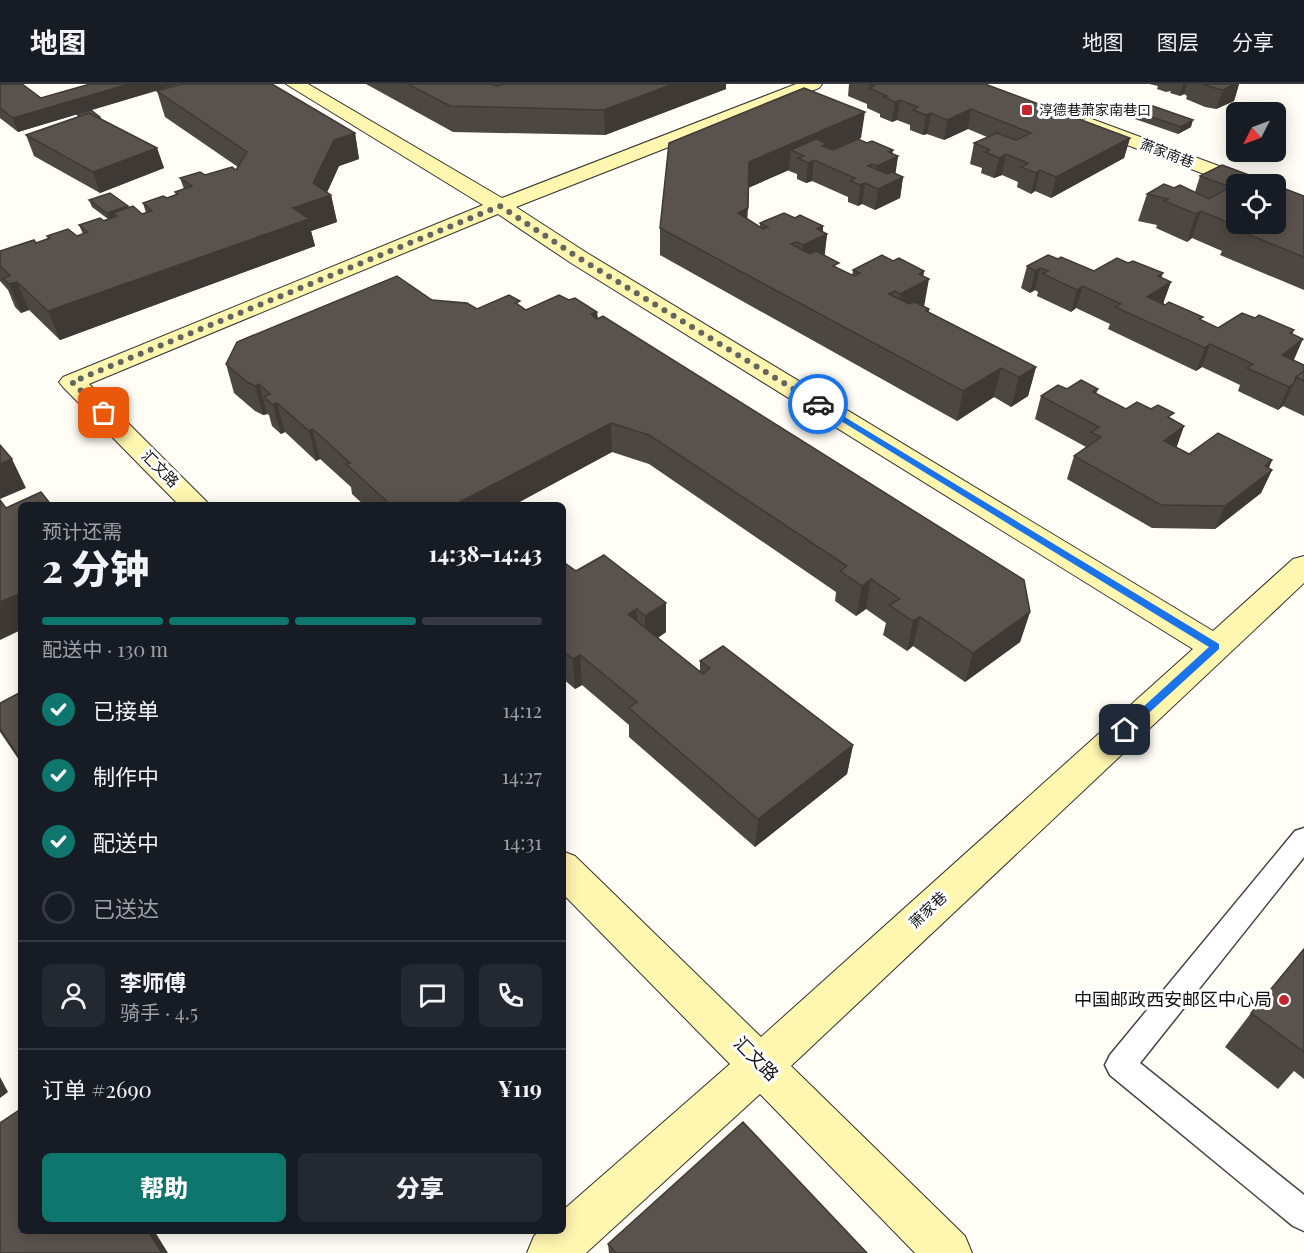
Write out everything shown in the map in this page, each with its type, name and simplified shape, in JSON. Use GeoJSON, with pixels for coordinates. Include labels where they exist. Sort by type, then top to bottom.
{"type":"FeatureCollection","features":[{"type":"Feature","properties":{"kind":"street"},"geometry":{"type":"LineString","coordinates":[[295,84],[500,206],[579,258],[1215,647]]}},
{"type":"Feature","properties":{"kind":"street"},"geometry":{"type":"LineString","coordinates":[[500,206],[813,84]]}},
{"type":"Feature","properties":{"kind":"street","name":"萧家南巷"},"geometry":{"type":"LineString","coordinates":[[1071,117],[1226,175]]}},
{"type":"Feature","properties":{"kind":"street","name":"汇文路"},"geometry":{"type":"LineString","coordinates":[[193,502],[72,382],[500,206]]}},
{"type":"Feature","properties":{"kind":"street","name":"萧家巷"},"geometry":{"type":"LineString","coordinates":[[551,1253],[762,1064],[1304,566]]}},
{"type":"Feature","properties":{"kind":"street","name":"汇文路"},"geometry":{"type":"LineString","coordinates":[[566,871],[762,1064],[948,1253]]}},
{"type":"Feature","properties":{"kind":"lane"},"geometry":{"type":"LineString","coordinates":[[1304,838],[1120,1065],[1304,1215]]}},
{"type":"Feature","properties":{"kind":"building"},"geometry":{"type":"Polygon","coordinates":[[[0,84],[22,84],[41,98],[90,84],[129,84],[13,118],[0,108],[0,84]]]}},
{"type":"Feature","properties":{"kind":"building"},"geometry":{"type":"Polygon","coordinates":[[[182,84],[272,84],[355,133],[334,140],[313,183],[331,195],[293,208],[309,219],[48,311],[17,282],[9,284],[3,278],[10,276],[0,266],[0,251],[34,240],[36,243],[50,238],[47,236],[68,229],[77,236],[88,232],[79,225],[100,218],[104,221],[117,216],[113,213],[133,206],[142,214],[152,211],[143,203],[163,196],[167,198],[178,194],[175,192],[192,186],[180,178],[200,172],[205,175],[232,167],[236,170],[247,152],[157,91],[182,84]]]}},
{"type":"Feature","properties":{"kind":"building"},"geometry":{"type":"Polygon","coordinates":[[[408,84],[490,84],[497,86],[504,84],[673,84],[604,110],[450,106],[408,84]]]}},
{"type":"Feature","properties":{"kind":"building"},"geometry":{"type":"Polygon","coordinates":[[[869,84],[985,84],[1130,138],[1056,177],[1040,170],[1036,173],[1021,167],[1028,163],[1006,154],[999,158],[985,152],[990,150],[974,143],[997,133],[1016,140],[1031,133],[971,109],[947,120],[931,113],[926,115],[913,110],[918,107],[883,97],[887,96],[869,88],[874,86],[869,84]]]}},
{"type":"Feature","properties":{"kind":"building"},"geometry":{"type":"Polygon","coordinates":[[[1203,84],[1234,84],[1223,90],[1203,84]]]}},
{"type":"Feature","properties":{"kind":"building"},"geometry":{"type":"Polygon","coordinates":[[[804,88],[865,112],[749,162],[748,208],[738,213],[763,229],[768,227],[760,223],[784,213],[795,218],[800,215],[823,226],[817,229],[827,234],[803,245],[797,242],[791,244],[810,254],[816,251],[839,263],[833,266],[854,276],[860,273],[853,270],[882,255],[893,261],[899,258],[924,271],[919,274],[929,279],[900,294],[895,291],[889,294],[909,304],[915,302],[929,309],[926,311],[1036,367],[1019,377],[1001,368],[963,391],[660,228],[669,143],[804,88]]]}},
{"type":"Feature","properties":{"kind":"building"},"geometry":{"type":"Polygon","coordinates":[[[1147,104],[1193,120],[1181,127],[1134,111],[1147,104]]]}},
{"type":"Feature","properties":{"kind":"building"},"geometry":{"type":"Polygon","coordinates":[[[91,110],[100,117],[89,113],[80,116],[77,114],[91,110]]]}},
{"type":"Feature","properties":{"kind":"building"},"geometry":{"type":"Polygon","coordinates":[[[89,113],[157,148],[93,172],[26,135],[89,113]]]}},
{"type":"Feature","properties":{"kind":"building"},"geometry":{"type":"Polygon","coordinates":[[[816,139],[827,144],[822,146],[833,150],[858,139],[867,143],[872,141],[893,150],[888,152],[898,156],[877,166],[872,164],[868,166],[887,174],[892,172],[903,177],[878,189],[865,183],[860,185],[850,181],[855,178],[814,160],[808,163],[798,158],[804,156],[791,150],[816,139]]]}},
{"type":"Feature","properties":{"kind":"building"},"geometry":{"type":"Polygon","coordinates":[[[1222,165],[1246,174],[1226,174],[1226,186],[1200,176],[1222,165]]]}},
{"type":"Feature","properties":{"kind":"building"},"geometry":{"type":"Polygon","coordinates":[[[1164,184],[1174,188],[1180,185],[1209,199],[1226,189],[1226,221],[1201,211],[1196,214],[1164,201],[1168,199],[1147,194],[1164,184]]]}},
{"type":"Feature","properties":{"kind":"building"},"geometry":{"type":"Polygon","coordinates":[[[1286,189],[1304,196],[1304,257],[1247,234],[1286,234],[1286,189]]]}},
{"type":"Feature","properties":{"kind":"building"},"geometry":{"type":"Polygon","coordinates":[[[110,193],[128,206],[107,213],[89,200],[110,193]]]}},
{"type":"Feature","properties":{"kind":"building"},"geometry":{"type":"Polygon","coordinates":[[[1048,255],[1058,259],[1061,257],[1094,271],[1117,258],[1128,263],[1133,261],[1163,273],[1158,276],[1171,282],[1147,297],[1165,305],[1169,302],[1203,317],[1199,319],[1218,328],[1242,313],[1255,318],[1259,315],[1294,330],[1290,333],[1303,339],[1282,355],[1304,365],[1304,371],[1289,387],[1247,368],[1253,364],[1210,344],[1205,348],[1115,307],[1121,304],[1083,286],[1077,290],[1043,274],[1048,271],[1040,268],[1035,271],[1027,266],[1048,255]]]}},
{"type":"Feature","properties":{"kind":"building"},"geometry":{"type":"Polygon","coordinates":[[[397,276],[432,300],[467,303],[477,309],[509,295],[520,301],[516,303],[526,310],[559,295],[569,300],[575,298],[597,312],[591,314],[597,319],[603,316],[1024,580],[1030,612],[973,653],[920,617],[913,621],[889,605],[900,599],[871,579],[862,586],[840,571],[847,566],[649,435],[611,423],[460,502],[388,502],[346,464],[350,463],[324,439],[312,429],[309,431],[277,403],[273,405],[264,397],[270,394],[259,384],[255,386],[247,382],[226,364],[237,342],[397,276]]]}},
{"type":"Feature","properties":{"kind":"building"},"geometry":{"type":"Polygon","coordinates":[[[1304,371],[1304,381],[1296,377],[1304,371]]]}},
{"type":"Feature","properties":{"kind":"building"},"geometry":{"type":"Polygon","coordinates":[[[1081,380],[1098,389],[1093,392],[1126,409],[1137,402],[1151,409],[1158,405],[1174,413],[1168,417],[1184,426],[1164,441],[1189,454],[1218,433],[1272,460],[1265,466],[1272,470],[1225,506],[1161,505],[1074,456],[1101,437],[1091,432],[1099,427],[1041,396],[1058,385],[1067,389],[1081,380]]]}},
{"type":"Feature","properties":{"kind":"building"},"geometry":{"type":"Polygon","coordinates":[[[0,445],[12,459],[0,464],[0,445]]]}},
{"type":"Feature","properties":{"kind":"building"},"geometry":{"type":"Polygon","coordinates":[[[41,492],[49,502],[19,502],[41,492]]]}},
{"type":"Feature","properties":{"kind":"building"},"geometry":{"type":"Polygon","coordinates":[[[0,500],[6,508],[18,503],[18,594],[0,602],[0,500]]]}},
{"type":"Feature","properties":{"kind":"building"},"geometry":{"type":"Polygon","coordinates":[[[604,555],[666,603],[645,616],[637,609],[628,614],[703,674],[710,668],[700,661],[723,646],[853,745],[758,819],[629,708],[637,702],[580,655],[573,659],[566,653],[566,564],[576,571],[604,555]]]}},
{"type":"Feature","properties":{"kind":"building"},"geometry":{"type":"Polygon","coordinates":[[[18,694],[18,756],[0,729],[0,703],[18,694]]]}},
{"type":"Feature","properties":{"kind":"building"},"geometry":{"type":"Polygon","coordinates":[[[1304,949],[1304,1052],[1251,1013],[1304,949]]]}},
{"type":"Feature","properties":{"kind":"building"},"geometry":{"type":"Polygon","coordinates":[[[18,1111],[18,1234],[150,1234],[162,1253],[0,1253],[0,1123],[18,1111]]]}},
{"type":"Feature","properties":{"kind":"building"},"geometry":{"type":"Polygon","coordinates":[[[743,1122],[867,1253],[616,1253],[608,1244],[743,1122]]]}},
{"type":"Feature","properties":{"kind":"way so far"},"geometry":{"type":"LineString","coordinates":[[104,413],[72,382],[500,206],[579,258],[818,404]]}},
{"type":"Feature","properties":{"kind":"place","name":"淳德巷萧家南巷口"},"geometry":{"type":"Point","coordinates":[1027,110]}},
{"type":"Feature","properties":{"kind":"place","name":"中国邮政西安邮区中心局"},"geometry":{"type":"Point","coordinates":[1284,1000]}},
{"type":"Feature","properties":{"kind":"route"},"geometry":{"type":"LineString","coordinates":[[818,404],[1215,647],[1125,730]]}}]}
